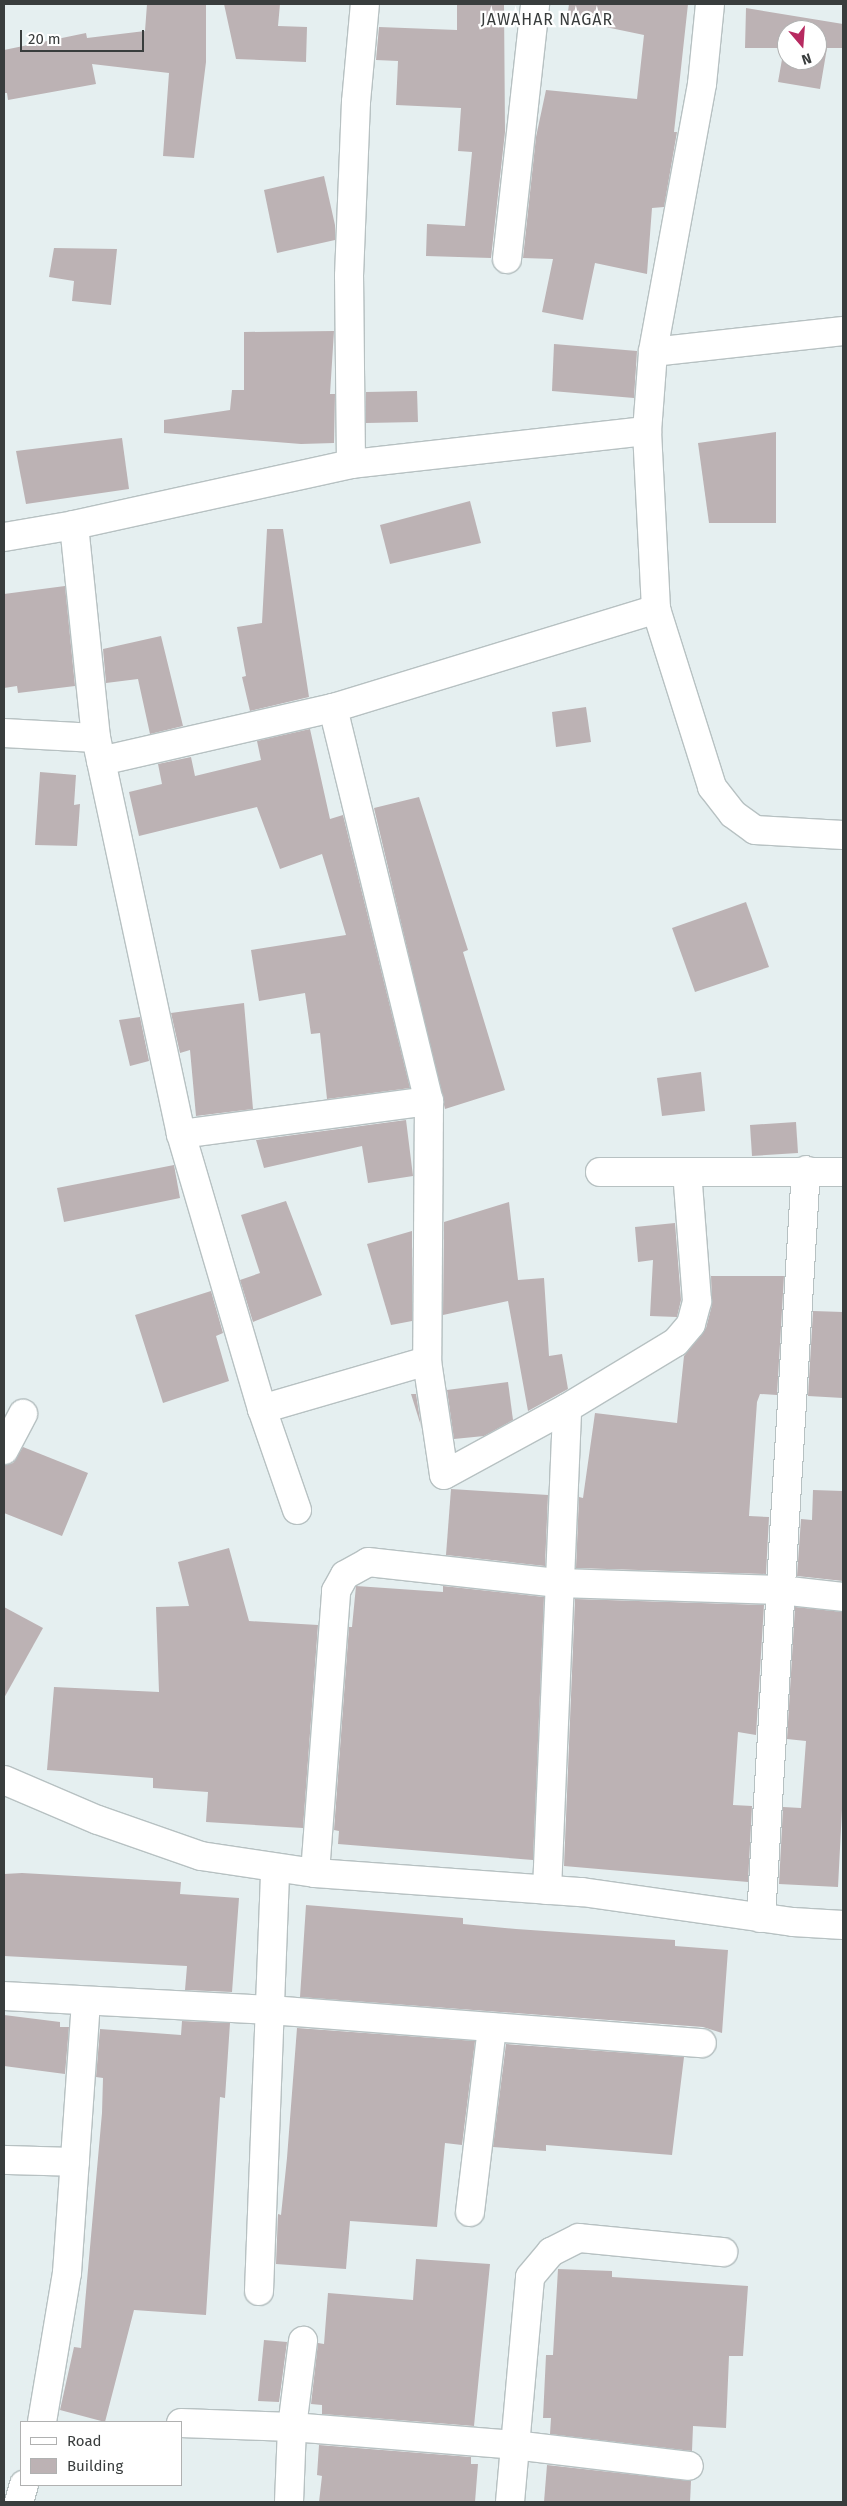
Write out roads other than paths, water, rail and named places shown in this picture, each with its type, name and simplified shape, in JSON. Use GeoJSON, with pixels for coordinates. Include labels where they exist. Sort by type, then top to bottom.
{"type":"FeatureCollection","features":[{"type":"Feature","properties":{"kind":"street"},"geometry":{"type":"LineString","coordinates":[[351,464],[349,276],[356,102],[365,4]]}},
{"type":"Feature","properties":{"kind":"street"},"geometry":{"type":"LineString","coordinates":[[507,259],[535,4]]}},
{"type":"Feature","properties":{"kind":"street"},"geometry":{"type":"LineString","coordinates":[[710,4],[702,84],[653,352],[647,431],[656,609],[712,787],[733,814],[755,830],[843,835]]}},
{"type":"Feature","properties":{"kind":"street"},"geometry":{"type":"LineString","coordinates":[[653,352],[843,331]]}},
{"type":"Feature","properties":{"kind":"street"},"geometry":{"type":"LineString","coordinates":[[4,537],[74,526],[351,464],[647,431]]}},
{"type":"Feature","properties":{"kind":"street"},"geometry":{"type":"LineString","coordinates":[[74,526],[99,749],[180,1134],[262,1409],[297,1510]]}},
{"type":"Feature","properties":{"kind":"street"},"geometry":{"type":"LineString","coordinates":[[4,733],[99,749],[333,708],[656,609]]}},
{"type":"Feature","properties":{"kind":"street"},"geometry":{"type":"LineString","coordinates":[[333,708],[429,1101],[427,1361],[444,1475],[567,1408],[676,1342],[691,1324],[697,1301],[687,1172]]}},
{"type":"Feature","properties":{"kind":"street"},"geometry":{"type":"LineString","coordinates":[[180,1134],[429,1101]]}},
{"type":"Feature","properties":{"kind":"street"},"geometry":{"type":"LineString","coordinates":[[761,1918],[806,1170]]}},
{"type":"Feature","properties":{"kind":"street"},"geometry":{"type":"LineString","coordinates":[[600,1172],[806,1170],[843,1172]]}},
{"type":"Feature","properties":{"kind":"street"},"geometry":{"type":"LineString","coordinates":[[262,1409],[427,1361]]}},
{"type":"Feature","properties":{"kind":"street"},"geometry":{"type":"LineString","coordinates":[[547,1890],[567,1408]]}},
{"type":"Feature","properties":{"kind":"street"},"geometry":{"type":"LineString","coordinates":[[4,1450],[24,1414]]}},
{"type":"Feature","properties":{"kind":"street"},"geometry":{"type":"LineString","coordinates":[[315,1872],[336,1591],[345,1575],[368,1562],[559,1583],[780,1590],[843,1596]]}},
{"type":"Feature","properties":{"kind":"street"},"geometry":{"type":"LineString","coordinates":[[4,1780],[98,1820],[201,1856],[275,1868],[547,1890],[761,1918],[843,1925]]}},
{"type":"Feature","properties":{"kind":"street"},"geometry":{"type":"LineString","coordinates":[[259,2291],[275,1868]]}},
{"type":"Feature","properties":{"kind":"street"},"geometry":{"type":"LineString","coordinates":[[4,1996],[86,2002],[271,2010],[702,2043]]}},
{"type":"Feature","properties":{"kind":"street"},"geometry":{"type":"LineString","coordinates":[[42,2421],[67,2273],[86,2002]]}},
{"type":"Feature","properties":{"kind":"street"},"geometry":{"type":"LineString","coordinates":[[470,2212],[492,2027]]}},
{"type":"Feature","properties":{"kind":"street"},"geometry":{"type":"LineString","coordinates":[[4,2160],[75,2162]]}},
{"type":"Feature","properties":{"kind":"street"},"geometry":{"type":"LineString","coordinates":[[510,2502],[530,2277],[551,2252],[579,2238],[723,2252]]}},
{"type":"Feature","properties":{"kind":"street"},"geometry":{"type":"LineString","coordinates":[[289,2502],[292,2427],[303,2341]]}},
{"type":"Feature","properties":{"kind":"street"},"geometry":{"type":"LineString","coordinates":[[182,2423],[292,2427],[514,2445],[689,2466]]}},
{"type":"Feature","properties":{"kind":"street"},"geometry":{"type":"LineString","coordinates":[[19,2502],[24,2486]]}},
{"type":"Feature","properties":{"kind":"district","name":"JAWAHAR NAGAR"},"geometry":{"type":"Point","coordinates":[547,20]}}]}
